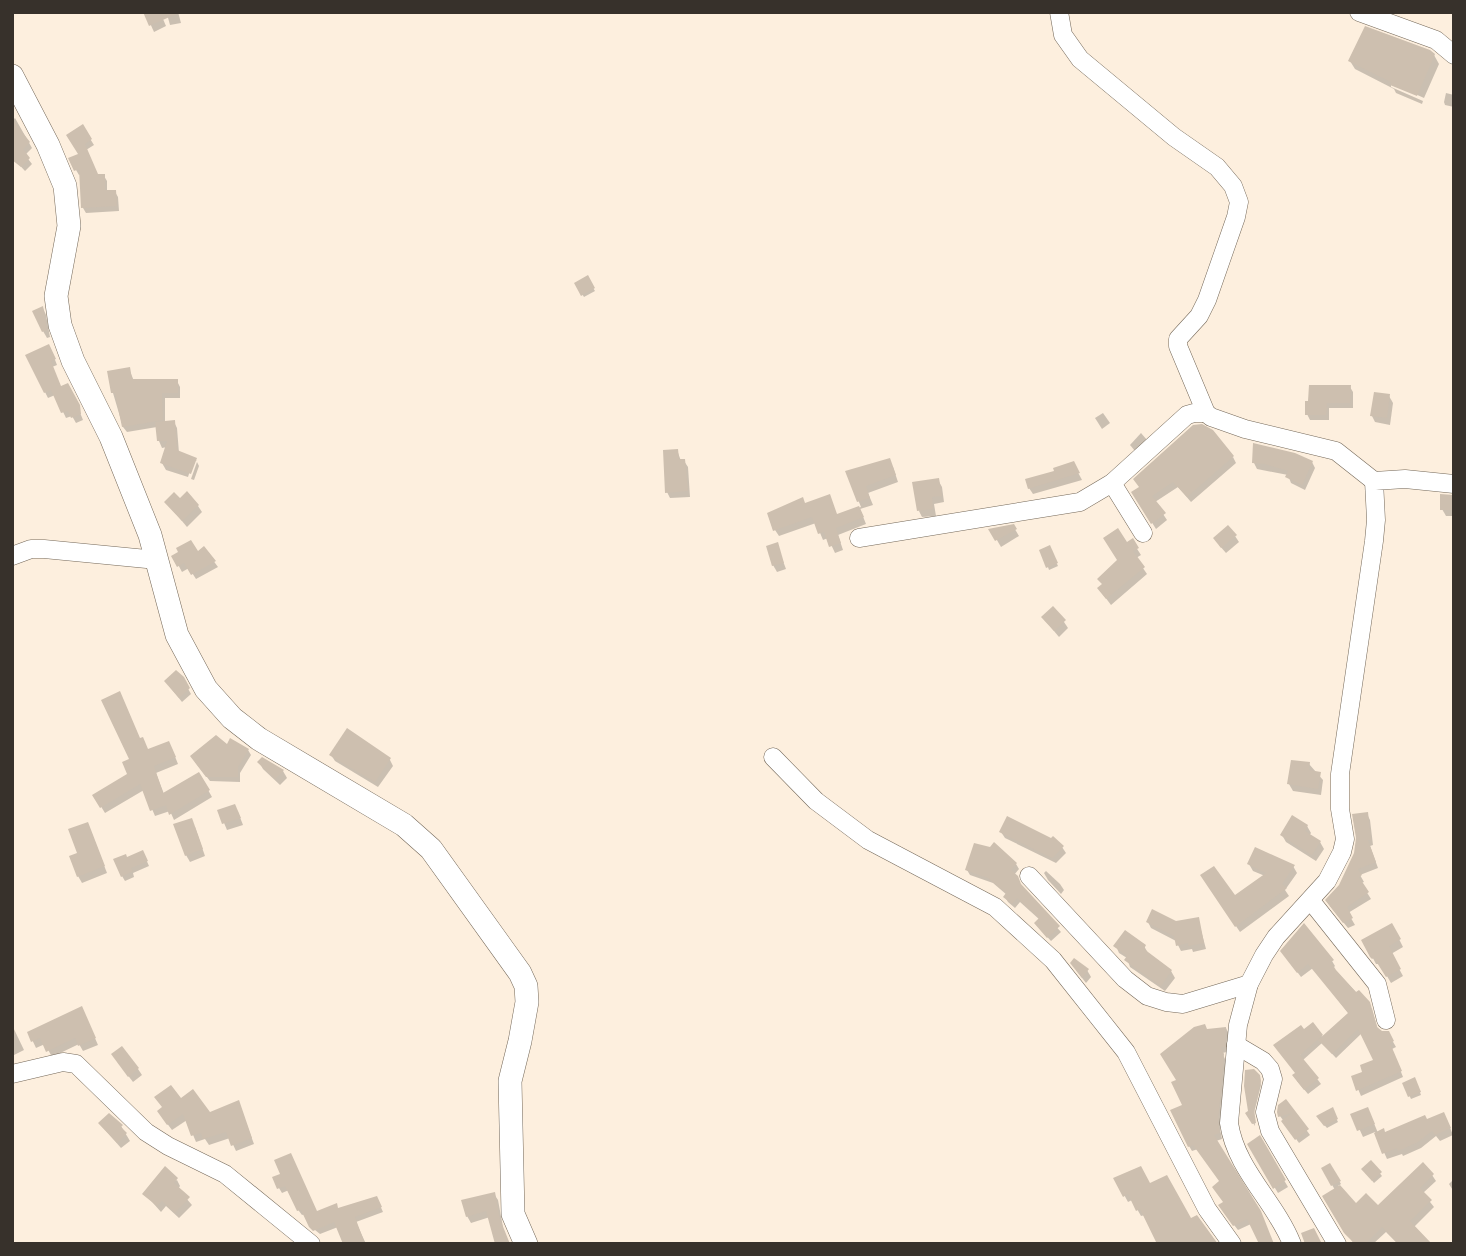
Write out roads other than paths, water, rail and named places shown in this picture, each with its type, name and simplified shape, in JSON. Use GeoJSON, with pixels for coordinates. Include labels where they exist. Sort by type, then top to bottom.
{"type":"FeatureCollection","features":[{"type":"Feature","properties":{"kind":"street"},"geometry":{"type":"LineString","coordinates":[[1059,12],[1063,35],[1080,59],[1174,137],[1217,167],[1233,186],[1239,202],[1236,217],[1199,316],[1178,339],[1206,413]]}},
{"type":"Feature","properties":{"kind":"street"},"geometry":{"type":"LineString","coordinates":[[1359,12],[1436,40],[1454,55]]}},
{"type":"Feature","properties":{"kind":"street"},"geometry":{"type":"LineString","coordinates":[[12,76],[48,145],[65,186],[69,226],[57,296],[60,325],[73,361],[111,437],[150,534],[177,635],[206,689],[232,718],[259,739],[380,810],[431,849],[520,972],[526,986],[527,1002],[510,1080],[510,1092],[513,1214],[526,1244]]}},
{"type":"Feature","properties":{"kind":"street"},"geometry":{"type":"LineString","coordinates":[[859,538],[1069,506],[1112,483],[1187,415],[1199,412],[1245,429],[1336,451],[1374,481],[1405,479],[1454,484]]}},
{"type":"Feature","properties":{"kind":"street"},"geometry":{"type":"LineString","coordinates":[[1292,1244],[1283,1222],[1236,1152],[1231,1139],[1229,1123],[1238,1025],[1250,984],[1264,955],[1276,937],[1311,901],[1337,866],[1345,839],[1340,809],[1340,774],[1374,541],[1374,481]]}},
{"type":"Feature","properties":{"kind":"street"},"geometry":{"type":"LineString","coordinates":[[1112,483],[1143,533]]}},
{"type":"Feature","properties":{"kind":"street"},"geometry":{"type":"LineString","coordinates":[[12,556],[31,549],[44,549],[157,560]]}},
{"type":"Feature","properties":{"kind":"street"},"geometry":{"type":"LineString","coordinates":[[774,757],[816,801],[868,839],[995,907],[1053,960],[1126,1052],[1207,1209],[1232,1244]]}},
{"type":"Feature","properties":{"kind":"street"},"geometry":{"type":"LineString","coordinates":[[1029,876],[1125,979],[1147,996],[1183,1004],[1250,984]]}},
{"type":"Feature","properties":{"kind":"street"},"geometry":{"type":"LineString","coordinates":[[1311,901],[1377,984],[1386,1020]]}},
{"type":"Feature","properties":{"kind":"street"},"geometry":{"type":"LineString","coordinates":[[1236,1045],[1263,1061],[1270,1069],[1273,1079],[1265,1112],[1270,1131],[1337,1244]]}},
{"type":"Feature","properties":{"kind":"street"},"geometry":{"type":"LineString","coordinates":[[12,1074],[63,1062],[75,1064],[146,1132],[225,1174],[311,1244]]}}]}
